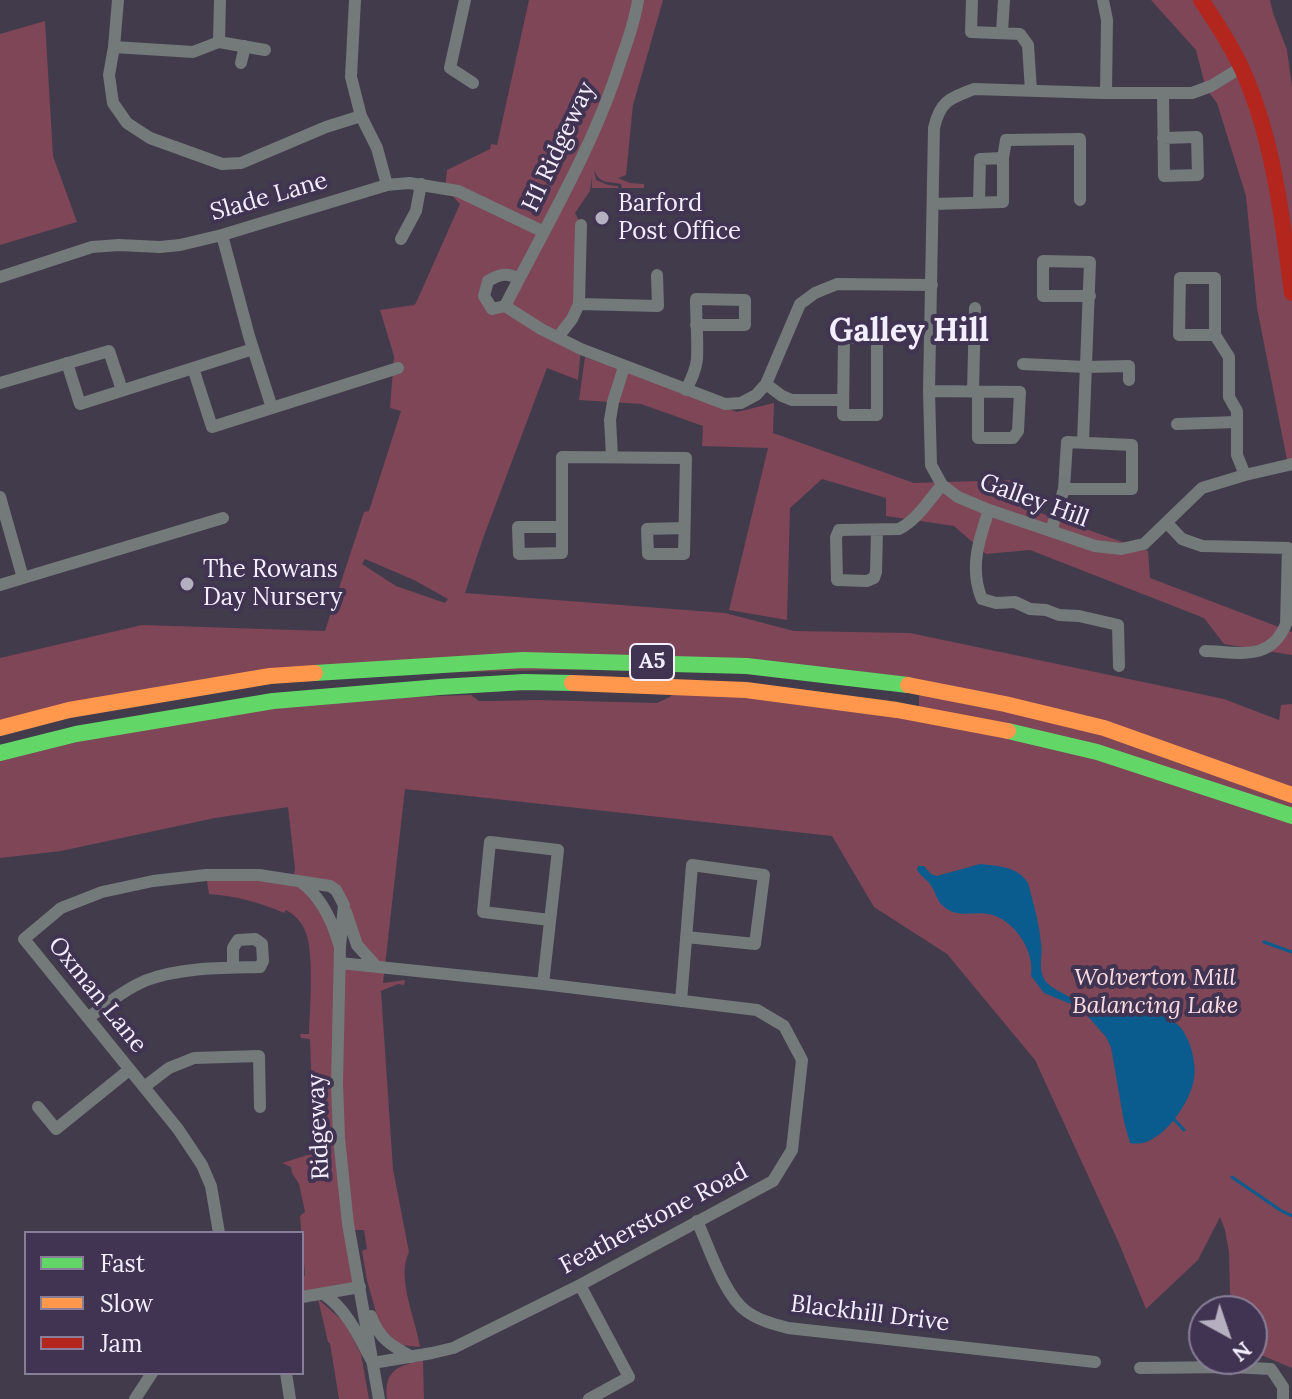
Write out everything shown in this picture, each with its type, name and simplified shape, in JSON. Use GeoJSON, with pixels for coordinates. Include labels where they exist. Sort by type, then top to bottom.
{"type":"FeatureCollection","features":[{"type":"Feature","properties":{"kind":"main road"},"geometry":{"type":"LineString","coordinates":[[1201,0],[1232,46],[1242,67],[1268,141],[1292,293]]}},
{"type":"Feature","properties":{"kind":"main road","name":"A5"},"geometry":{"type":"LineString","coordinates":[[0,728],[69,710],[270,676],[523,660],[747,666],[907,685],[1005,704],[1104,728],[1292,795]]}},
{"type":"Feature","properties":{"kind":"main road","name":"A5"},"geometry":{"type":"LineString","coordinates":[[0,753],[76,734],[273,701],[524,682],[627,683],[746,690],[897,710],[986,726],[1097,752],[1292,816]]}},
{"type":"Feature","properties":{"kind":"street"},"geometry":{"type":"LineString","coordinates":[[118,0],[109,75],[113,103],[127,123],[150,138],[222,164],[241,163],[326,127],[361,116]]}},
{"type":"Feature","properties":{"kind":"street"},"geometry":{"type":"LineString","coordinates":[[219,42],[220,0]]}},
{"type":"Feature","properties":{"kind":"street"},"geometry":{"type":"LineString","coordinates":[[355,0],[351,77],[361,116],[377,148],[387,185]]}},
{"type":"Feature","properties":{"kind":"street"},"geometry":{"type":"LineString","coordinates":[[465,0],[457,43],[444,66],[473,83]]}},
{"type":"Feature","properties":{"kind":"street","name":"H1 Ridgeway"},"geometry":{"type":"LineString","coordinates":[[505,306],[576,169],[612,88],[636,16],[638,0]]}},
{"type":"Feature","properties":{"kind":"street"},"geometry":{"type":"LineString","coordinates":[[972,0],[971,32],[1020,34],[1028,45],[1031,91]]}},
{"type":"Feature","properties":{"kind":"street"},"geometry":{"type":"LineString","coordinates":[[1002,32],[1004,0]]}},
{"type":"Feature","properties":{"kind":"street"},"geometry":{"type":"LineString","coordinates":[[1103,0],[1107,20],[1106,92]]}},
{"type":"Feature","properties":{"kind":"street"},"geometry":{"type":"LineString","coordinates":[[114,47],[193,52],[219,42],[265,50]]}},
{"type":"Feature","properties":{"kind":"street"},"geometry":{"type":"LineString","coordinates":[[241,63],[245,46]]}},
{"type":"Feature","properties":{"kind":"street","name":"Galley Hill"},"geometry":{"type":"LineString","coordinates":[[1242,67],[1211,86],[1192,93],[974,89],[943,104],[934,128],[929,391],[931,465],[942,485],[958,497],[1095,546],[1121,549],[1144,544],[1202,488],[1292,464]]}},
{"type":"Feature","properties":{"kind":"street"},"geometry":{"type":"LineString","coordinates":[[1163,93],[1163,138]]}},
{"type":"Feature","properties":{"kind":"street"},"geometry":{"type":"LineString","coordinates":[[933,204],[1003,202],[1006,140],[1080,139],[1080,200]]}},
{"type":"Feature","properties":{"kind":"street"},"geometry":{"type":"LineString","coordinates":[[979,203],[980,159],[1003,158]]}},
{"type":"Feature","properties":{"kind":"street","name":"Slade Lane"},"geometry":{"type":"LineString","coordinates":[[0,277],[92,247],[160,247],[222,235],[387,185],[409,183],[458,191],[544,232]]}},
{"type":"Feature","properties":{"kind":"street"},"geometry":{"type":"LineString","coordinates":[[401,239],[416,211],[421,184]]}},
{"type":"Feature","properties":{"kind":"street"},"geometry":{"type":"LineString","coordinates":[[558,337],[579,304],[581,225]]}},
{"type":"Feature","properties":{"kind":"street"},"geometry":{"type":"LineString","coordinates":[[222,235],[272,408]]}},
{"type":"Feature","properties":{"kind":"street"},"geometry":{"type":"LineString","coordinates":[[1083,442],[1090,296],[1090,262],[1043,261],[1043,296],[1090,296]]}},
{"type":"Feature","properties":{"kind":"street"},"geometry":{"type":"LineString","coordinates":[[519,279],[511,274],[499,274],[488,281],[484,296],[492,309],[505,306],[581,349],[725,404],[741,403],[756,395],[766,384],[800,304],[815,293],[837,284],[932,285]]}},
{"type":"Feature","properties":{"kind":"street"},"geometry":{"type":"LineString","coordinates":[[579,304],[658,306],[657,275]]}},
{"type":"Feature","properties":{"kind":"street"},"geometry":{"type":"LineString","coordinates":[[1215,335],[1179,335],[1180,278],[1215,278],[1215,335],[1229,357],[1229,397],[1237,411],[1237,455],[1245,475]]}},
{"type":"Feature","properties":{"kind":"street"},"geometry":{"type":"LineString","coordinates":[[929,391],[976,392],[1020,392],[1018,431],[1013,438],[978,438],[976,392],[975,308]]}},
{"type":"Feature","properties":{"kind":"street"},"geometry":{"type":"LineString","coordinates":[[686,390],[697,359],[696,325]]}},
{"type":"Feature","properties":{"kind":"street"},"geometry":{"type":"LineString","coordinates":[[877,337],[877,415],[843,415],[842,400],[844,338],[877,337]]}},
{"type":"Feature","properties":{"kind":"street"},"geometry":{"type":"LineString","coordinates":[[67,363],[80,404],[253,349]]}},
{"type":"Feature","properties":{"kind":"street"},"geometry":{"type":"LineString","coordinates":[[1129,350],[1129,380]]}},
{"type":"Feature","properties":{"kind":"street"},"geometry":{"type":"LineString","coordinates":[[0,383],[109,351],[122,390]]}},
{"type":"Feature","properties":{"kind":"street"},"geometry":{"type":"LineString","coordinates":[[1023,364],[1129,366]]}},
{"type":"Feature","properties":{"kind":"street"},"geometry":{"type":"LineString","coordinates":[[612,456],[610,420],[624,367]]}},
{"type":"Feature","properties":{"kind":"street"},"geometry":{"type":"LineString","coordinates":[[193,368],[212,427],[398,368]]}},
{"type":"Feature","properties":{"kind":"street"},"geometry":{"type":"LineString","coordinates":[[766,384],[792,400],[842,400]]}},
{"type":"Feature","properties":{"kind":"street"},"geometry":{"type":"LineString","coordinates":[[1177,424],[1237,422]]}},
{"type":"Feature","properties":{"kind":"street"},"geometry":{"type":"LineString","coordinates":[[1051,531],[1064,489],[1067,442],[1132,445],[1132,489],[1064,489]]}},
{"type":"Feature","properties":{"kind":"street"},"geometry":{"type":"LineString","coordinates":[[562,527],[562,457],[612,456],[686,458],[684,528]]}},
{"type":"Feature","properties":{"kind":"street"},"geometry":{"type":"LineString","coordinates":[[877,530],[874,578],[867,581],[837,580],[836,537],[839,530],[899,529],[918,515],[942,485]]}},
{"type":"Feature","properties":{"kind":"street"},"geometry":{"type":"LineString","coordinates":[[0,497],[23,578]]}},
{"type":"Feature","properties":{"kind":"street"},"geometry":{"type":"LineString","coordinates":[[989,510],[976,556],[976,586],[982,599],[996,603],[1015,602],[1030,609],[1118,625],[1119,666]]}},
{"type":"Feature","properties":{"kind":"street"},"geometry":{"type":"LineString","coordinates":[[0,585],[223,518]]}},
{"type":"Feature","properties":{"kind":"street"},"geometry":{"type":"LineString","coordinates":[[1167,523],[1182,539],[1202,546],[1288,548],[1286,624],[1281,635],[1271,646],[1259,652],[1205,651]]}},
{"type":"Feature","properties":{"kind":"street"},"geometry":{"type":"LineString","coordinates":[[543,984],[558,850],[490,842],[483,912],[550,920]]}},
{"type":"Feature","properties":{"kind":"street"},"geometry":{"type":"LineString","coordinates":[[681,1001],[686,937],[692,865],[764,875],[755,944],[686,937]]}},
{"type":"Feature","properties":{"kind":"street","name":"Oxman Lane"},"geometry":{"type":"LineString","coordinates":[[219,1231],[211,1186],[202,1165],[178,1129],[24,939],[61,908],[102,892],[153,881],[206,875],[259,875],[301,882]]}},
{"type":"Feature","properties":{"kind":"street"},"geometry":{"type":"LineString","coordinates":[[301,882],[330,886],[340,895],[357,945],[376,966]]}},
{"type":"Feature","properties":{"kind":"street"},"geometry":{"type":"LineString","coordinates":[[301,882],[322,904],[340,947]]}},
{"type":"Feature","properties":{"kind":"street","name":"Ridgeway"},"geometry":{"type":"LineString","coordinates":[[344,905],[340,947],[339,1138],[348,1224],[379,1399]]}},
{"type":"Feature","properties":{"kind":"street","name":"Featherstone Road"},"geometry":{"type":"LineString","coordinates":[[340,963],[757,1010],[784,1026],[802,1060],[792,1150],[773,1181],[580,1285],[453,1348],[373,1363]]}},
{"type":"Feature","properties":{"kind":"street"},"geometry":{"type":"LineString","coordinates":[[88,1018],[121,993],[147,980],[181,972],[233,967]]}},
{"type":"Feature","properties":{"kind":"street"},"geometry":{"type":"LineString","coordinates":[[144,1087],[169,1068],[194,1058],[259,1056],[260,1107]]}},
{"type":"Feature","properties":{"kind":"street"},"geometry":{"type":"LineString","coordinates":[[38,1107],[56,1129],[129,1070]]}},
{"type":"Feature","properties":{"kind":"street","name":"Blackhill Drive"},"geometry":{"type":"LineString","coordinates":[[697,1221],[731,1295],[743,1309],[769,1322],[796,1329],[1095,1362]]}},
{"type":"Feature","properties":{"kind":"street"},"geometry":{"type":"LineString","coordinates":[[580,1285],[629,1377],[589,1399]]}},
{"type":"Feature","properties":{"kind":"street"},"geometry":{"type":"LineString","coordinates":[[304,1297],[360,1287],[375,1329],[392,1346],[412,1357]]}},
{"type":"Feature","properties":{"kind":"street"},"geometry":{"type":"LineString","coordinates":[[324,1294],[338,1304],[353,1325],[373,1363]]}},
{"type":"Feature","properties":{"kind":"street"},"geometry":{"type":"LineString","coordinates":[[1140,1368],[1271,1369],[1283,1387],[1283,1399]]}},
{"type":"Feature","properties":{"kind":"street"},"geometry":{"type":"LineString","coordinates":[[135,1399],[151,1375]]}},
{"type":"Feature","properties":{"kind":"street"},"geometry":{"type":"LineString","coordinates":[[286,1375],[290,1399]]}},
{"type":"Feature","properties":{"kind":"green space","name":"Wolverton Mill Balancing Lake"},"geometry":{"type":"Polygon","coordinates":[[[529,0],[663,0],[633,105],[626,175],[618,178],[644,184],[644,188],[622,188],[621,184],[601,180],[594,170],[596,180],[618,188],[592,188],[592,177],[590,191],[575,213],[581,225],[579,304],[558,337],[581,349],[578,380],[547,368],[465,593],[725,613],[794,631],[910,633],[1224,699],[1279,720],[1281,705],[1292,704],[1292,1368],[1268,1358],[1268,1295],[1231,1295],[1229,1252],[1220,1217],[1198,1260],[1146,1309],[1035,1060],[947,954],[874,907],[832,836],[405,789],[383,983],[405,980],[404,985],[398,984],[381,991],[393,1169],[409,1252],[406,1286],[420,1347],[400,1345],[380,1327],[362,1251],[367,1249],[364,1230],[352,1230],[360,1287],[304,1297],[304,1231],[301,1231],[300,1216],[305,1212],[299,1184],[291,1167],[282,1163],[314,1153],[310,1039],[301,1038],[300,1034],[309,1034],[311,982],[306,933],[298,920],[286,910],[284,913],[238,898],[209,894],[206,875],[293,880],[295,869],[288,807],[215,818],[61,851],[0,858],[0,755],[273,701],[471,695],[479,701],[657,703],[670,697],[679,686],[919,713],[919,687],[747,666],[270,676],[0,728],[0,658],[142,625],[325,631],[364,512],[369,511],[401,411],[390,408],[394,356],[380,310],[416,303],[460,204],[445,188],[447,170],[490,149],[491,144],[497,145],[529,0]],[[499,274],[484,296],[492,309],[505,306],[519,279],[499,274]],[[365,559],[362,564],[396,586],[445,603],[448,599],[365,559]],[[303,882],[317,896],[341,963],[369,960],[336,890],[303,882]]]}},
{"type":"Feature","properties":{"kind":"green space"},"geometry":{"type":"Polygon","coordinates":[[[1151,0],[1270,0],[1287,50],[1292,87],[1292,464],[1288,465],[1257,308],[1246,196],[1217,103],[1206,89],[1196,50],[1151,0]]]}},
{"type":"Feature","properties":{"kind":"green space"},"geometry":{"type":"Polygon","coordinates":[[[45,21],[53,156],[77,222],[0,245],[0,34],[45,21]]]}},
{"type":"Feature","properties":{"kind":"green space"},"geometry":{"type":"Polygon","coordinates":[[[585,357],[737,412],[774,403],[773,433],[914,483],[1011,480],[1015,504],[1148,551],[1150,578],[1292,632],[1292,655],[1224,644],[1204,618],[1030,550],[986,554],[954,526],[886,516],[886,498],[822,479],[790,508],[787,620],[729,610],[768,448],[702,446],[703,426],[641,404],[579,400],[585,357]]]}},
{"type":"Feature","properties":{"kind":"green space"},"geometry":{"type":"Polygon","coordinates":[[[318,1299],[344,1322],[361,1354],[369,1399],[339,1399],[330,1343],[318,1299]]]}},
{"type":"Feature","properties":{"kind":"green space"},"geometry":{"type":"Polygon","coordinates":[[[423,1360],[424,1399],[387,1399],[388,1381],[395,1370],[423,1360]]]}},
{"type":"Feature","properties":{"kind":"water"},"geometry":{"type":"Polygon","coordinates":[[[980,864],[1013,870],[1028,883],[1040,935],[1041,970],[1050,986],[1098,1008],[1152,1011],[1172,1020],[1184,1032],[1194,1059],[1191,1089],[1180,1112],[1152,1139],[1130,1143],[1111,1047],[1106,1037],[1076,1006],[1044,993],[1031,976],[1030,957],[1015,930],[989,914],[957,913],[947,909],[917,870],[918,866],[924,866],[937,876],[980,864]]]}},
{"type":"Feature","properties":{"kind":"waterway"},"geometry":{"type":"LineString","coordinates":[[1264,942],[1292,952]]}},
{"type":"Feature","properties":{"kind":"waterway"},"geometry":{"type":"LineString","coordinates":[[1172,1117],[1184,1130]]}},
{"type":"Feature","properties":{"kind":"waterway"},"geometry":{"type":"LineString","coordinates":[[1232,1177],[1292,1216]]}},
{"type":"Feature","properties":{"kind":"traffic: fast"},"geometry":{"type":"LineString","coordinates":[[315,673],[523,660],[747,666],[908,685]]}},
{"type":"Feature","properties":{"kind":"traffic: fast"},"geometry":{"type":"LineString","coordinates":[[0,753],[76,734],[273,701],[440,687],[524,682],[572,683]]}},
{"type":"Feature","properties":{"kind":"traffic: fast"},"geometry":{"type":"LineString","coordinates":[[1008,731],[1097,752],[1292,816]]}},
{"type":"Feature","properties":{"kind":"traffic: slow"},"geometry":{"type":"LineString","coordinates":[[0,728],[69,710],[270,676],[315,673]]}},
{"type":"Feature","properties":{"kind":"traffic: slow"},"geometry":{"type":"LineString","coordinates":[[572,683],[746,690],[897,710],[1008,731]]}},
{"type":"Feature","properties":{"kind":"traffic: slow"},"geometry":{"type":"LineString","coordinates":[[908,685],[1104,728],[1292,795]]}},
{"type":"Feature","properties":{"kind":"traffic: jam"},"geometry":{"type":"LineString","coordinates":[[1201,0],[1238,60],[1262,123],[1275,180],[1292,293]]}},
{"type":"Feature","properties":{"kind":"place","name":"Barford Post Office"},"geometry":{"type":"Point","coordinates":[602,218]}},
{"type":"Feature","properties":{"kind":"place","name":"The Rowans Day Nursery"},"geometry":{"type":"Point","coordinates":[187,584]}},
{"type":"Feature","properties":{"kind":"district","name":"Galley Hill"},"geometry":{"type":"Point","coordinates":[909,332]}}]}
